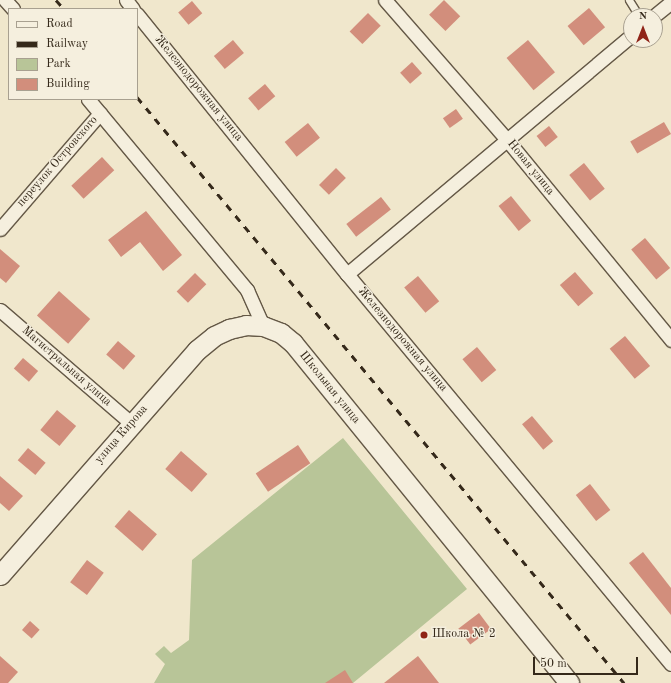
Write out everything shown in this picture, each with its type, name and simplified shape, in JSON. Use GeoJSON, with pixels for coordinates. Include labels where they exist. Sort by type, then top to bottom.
{"type":"FeatureCollection","features":[{"type":"Feature","properties":{"kind":"main road","name":"улица Кирова"},"geometry":{"type":"LineString","coordinates":[[0,575],[131,423],[197,350],[214,336],[229,328],[246,325],[263,326]]}},
{"type":"Feature","properties":{"kind":"main road","name":"Школьная улица"},"geometry":{"type":"LineString","coordinates":[[263,326],[280,333],[293,343],[569,683]]}},
{"type":"Feature","properties":{"kind":"street"},"geometry":{"type":"LineString","coordinates":[[5,0],[12,8]]}},
{"type":"Feature","properties":{"kind":"street"},"geometry":{"type":"LineString","coordinates":[[126,0],[132,8]]}},
{"type":"Feature","properties":{"kind":"street","name":"Новая улица"},"geometry":{"type":"LineString","coordinates":[[385,0],[507,140],[671,340]]}},
{"type":"Feature","properties":{"kind":"street"},"geometry":{"type":"LineString","coordinates":[[663,9],[671,2]]}},
{"type":"Feature","properties":{"kind":"street","name":"Железнодорожная улица"},"geometry":{"type":"LineString","coordinates":[[138,15],[347,274],[671,664]]}},
{"type":"Feature","properties":{"kind":"street"},"geometry":{"type":"LineString","coordinates":[[347,274],[623,43]]}},
{"type":"Feature","properties":{"kind":"street"},"geometry":{"type":"LineString","coordinates":[[89,100],[247,290],[263,326]]}},
{"type":"Feature","properties":{"kind":"street","name":"переулок Островского"},"geometry":{"type":"LineString","coordinates":[[0,229],[100,113]]}},
{"type":"Feature","properties":{"kind":"street","name":"Магистральная улица"},"geometry":{"type":"LineString","coordinates":[[0,310],[131,423]]}},
{"type":"Feature","properties":{"kind":"green space"},"geometry":{"type":"Polygon","coordinates":[[[343,438],[467,589],[353,683],[154,683],[165,664],[155,654],[164,646],[171,653],[189,640],[192,560],[343,438]]]}},
{"type":"Feature","properties":{"kind":"building"},"geometry":{"type":"Polygon","coordinates":[[[444,0],[460,16],[445,31],[429,15],[444,0]]]}},
{"type":"Feature","properties":{"kind":"building"},"geometry":{"type":"Polygon","coordinates":[[[192,1],[202,13],[188,25],[178,13],[192,1]]]}},
{"type":"Feature","properties":{"kind":"building"},"geometry":{"type":"Polygon","coordinates":[[[589,8],[605,27],[584,45],[568,26],[589,8]]]}},
{"type":"Feature","properties":{"kind":"building"},"geometry":{"type":"Polygon","coordinates":[[[368,13],[381,26],[362,44],[350,31],[368,13]]]}},
{"type":"Feature","properties":{"kind":"building"},"geometry":{"type":"Polygon","coordinates":[[[233,40],[244,53],[225,69],[214,56],[233,40]]]}},
{"type":"Feature","properties":{"kind":"building"},"geometry":{"type":"Polygon","coordinates":[[[528,40],[555,72],[534,90],[507,58],[528,40]]]}},
{"type":"Feature","properties":{"kind":"building"},"geometry":{"type":"Polygon","coordinates":[[[412,62],[422,73],[410,84],[400,73],[412,62]]]}},
{"type":"Feature","properties":{"kind":"building"},"geometry":{"type":"Polygon","coordinates":[[[265,84],[275,96],[258,110],[248,98],[265,84]]]}},
{"type":"Feature","properties":{"kind":"building"},"geometry":{"type":"Polygon","coordinates":[[[456,109],[463,119],[450,128],[443,118],[456,109]]]}},
{"type":"Feature","properties":{"kind":"building"},"geometry":{"type":"Polygon","coordinates":[[[664,122],[671,134],[637,154],[630,142],[664,122]]]}},
{"type":"Feature","properties":{"kind":"building"},"geometry":{"type":"Polygon","coordinates":[[[308,123],[320,138],[297,157],[285,142],[308,123]]]}},
{"type":"Feature","properties":{"kind":"building"},"geometry":{"type":"Polygon","coordinates":[[[549,126],[558,137],[545,147],[537,136],[549,126]]]}},
{"type":"Feature","properties":{"kind":"building"},"geometry":{"type":"Polygon","coordinates":[[[102,157],[114,170],[84,199],[71,186],[102,157]]]}},
{"type":"Feature","properties":{"kind":"building"},"geometry":{"type":"Polygon","coordinates":[[[584,163],[605,189],[590,201],[569,175],[584,163]]]}},
{"type":"Feature","properties":{"kind":"building"},"geometry":{"type":"Polygon","coordinates":[[[336,168],[346,178],[329,195],[319,185],[336,168]]]}},
{"type":"Feature","properties":{"kind":"building"},"geometry":{"type":"Polygon","coordinates":[[[511,196],[531,221],[519,231],[499,206],[511,196]]]}},
{"type":"Feature","properties":{"kind":"building"},"geometry":{"type":"Polygon","coordinates":[[[381,197],[391,210],[356,237],[346,224],[381,197]]]}},
{"type":"Feature","properties":{"kind":"building"},"geometry":{"type":"Polygon","coordinates":[[[146,211],[182,255],[163,271],[140,242],[121,257],[108,240],[146,211]]]}},
{"type":"Feature","properties":{"kind":"building"},"geometry":{"type":"Polygon","coordinates":[[[645,238],[670,268],[656,279],[631,250],[645,238]]]}},
{"type":"Feature","properties":{"kind":"building"},"geometry":{"type":"Polygon","coordinates":[[[0,249],[20,266],[6,283],[0,278],[0,249]]]}},
{"type":"Feature","properties":{"kind":"building"},"geometry":{"type":"Polygon","coordinates":[[[575,272],[593,293],[578,306],[560,285],[575,272]]]}},
{"type":"Feature","properties":{"kind":"building"},"geometry":{"type":"Polygon","coordinates":[[[195,273],[206,284],[188,303],[177,291],[195,273]]]}},
{"type":"Feature","properties":{"kind":"building"},"geometry":{"type":"Polygon","coordinates":[[[418,276],[439,301],[425,313],[404,288],[418,276]]]}},
{"type":"Feature","properties":{"kind":"building"},"geometry":{"type":"Polygon","coordinates":[[[59,291],[90,319],[68,344],[37,316],[59,291]]]}},
{"type":"Feature","properties":{"kind":"building"},"geometry":{"type":"Polygon","coordinates":[[[625,336],[650,366],[635,379],[610,349],[625,336]]]}},
{"type":"Feature","properties":{"kind":"building"},"geometry":{"type":"Polygon","coordinates":[[[118,341],[135,356],[124,370],[106,355],[118,341]]]}},
{"type":"Feature","properties":{"kind":"building"},"geometry":{"type":"Polygon","coordinates":[[[477,347],[496,370],[482,382],[462,359],[477,347]]]}},
{"type":"Feature","properties":{"kind":"building"},"geometry":{"type":"Polygon","coordinates":[[[23,358],[38,371],[29,382],[14,369],[23,358]]]}},
{"type":"Feature","properties":{"kind":"building"},"geometry":{"type":"Polygon","coordinates":[[[57,410],[76,426],[59,446],[40,430],[57,410]]]}},
{"type":"Feature","properties":{"kind":"building"},"geometry":{"type":"Polygon","coordinates":[[[532,416],[553,441],[543,450],[522,424],[532,416]]]}},
{"type":"Feature","properties":{"kind":"building"},"geometry":{"type":"Polygon","coordinates":[[[298,445],[310,463],[268,492],[256,474],[298,445]]]}},
{"type":"Feature","properties":{"kind":"building"},"geometry":{"type":"Polygon","coordinates":[[[28,448],[46,463],[35,475],[18,460],[28,448]]]}},
{"type":"Feature","properties":{"kind":"building"},"geometry":{"type":"Polygon","coordinates":[[[181,451],[207,474],[192,492],[165,469],[181,451]]]}},
{"type":"Feature","properties":{"kind":"building"},"geometry":{"type":"Polygon","coordinates":[[[0,476],[23,496],[9,511],[0,503],[0,476]]]}},
{"type":"Feature","properties":{"kind":"building"},"geometry":{"type":"Polygon","coordinates":[[[590,484],[610,510],[596,521],[576,495],[590,484]]]}},
{"type":"Feature","properties":{"kind":"building"},"geometry":{"type":"Polygon","coordinates":[[[129,510],[157,534],[142,551],[115,527],[129,510]]]}},
{"type":"Feature","properties":{"kind":"building"},"geometry":{"type":"Polygon","coordinates":[[[643,552],[671,588],[671,615],[629,563],[643,552]]]}},
{"type":"Feature","properties":{"kind":"building"},"geometry":{"type":"Polygon","coordinates":[[[87,560],[104,573],[87,595],[70,582],[87,560]]]}},
{"type":"Feature","properties":{"kind":"building"},"geometry":{"type":"Polygon","coordinates":[[[479,613],[491,629],[470,645],[458,629],[479,613]]]}},
{"type":"Feature","properties":{"kind":"building"},"geometry":{"type":"Polygon","coordinates":[[[30,621],[40,630],[32,639],[22,630],[30,621]]]}},
{"type":"Feature","properties":{"kind":"building"},"geometry":{"type":"Polygon","coordinates":[[[0,656],[18,672],[8,683],[0,683],[0,656]]]}},
{"type":"Feature","properties":{"kind":"building"},"geometry":{"type":"Polygon","coordinates":[[[418,656],[439,683],[384,683],[418,656]]]}},
{"type":"Feature","properties":{"kind":"building"},"geometry":{"type":"Polygon","coordinates":[[[345,670],[353,683],[325,683],[345,670]]]}},
{"type":"Feature","properties":{"kind":"railway"},"geometry":{"type":"LineString","coordinates":[[56,0],[63,8]]}},
{"type":"Feature","properties":{"kind":"railway"},"geometry":{"type":"LineString","coordinates":[[138,98],[624,683]]}},
{"type":"Feature","properties":{"kind":"place","name":"Школа № 2"},"geometry":{"type":"Point","coordinates":[424,635]}}]}
